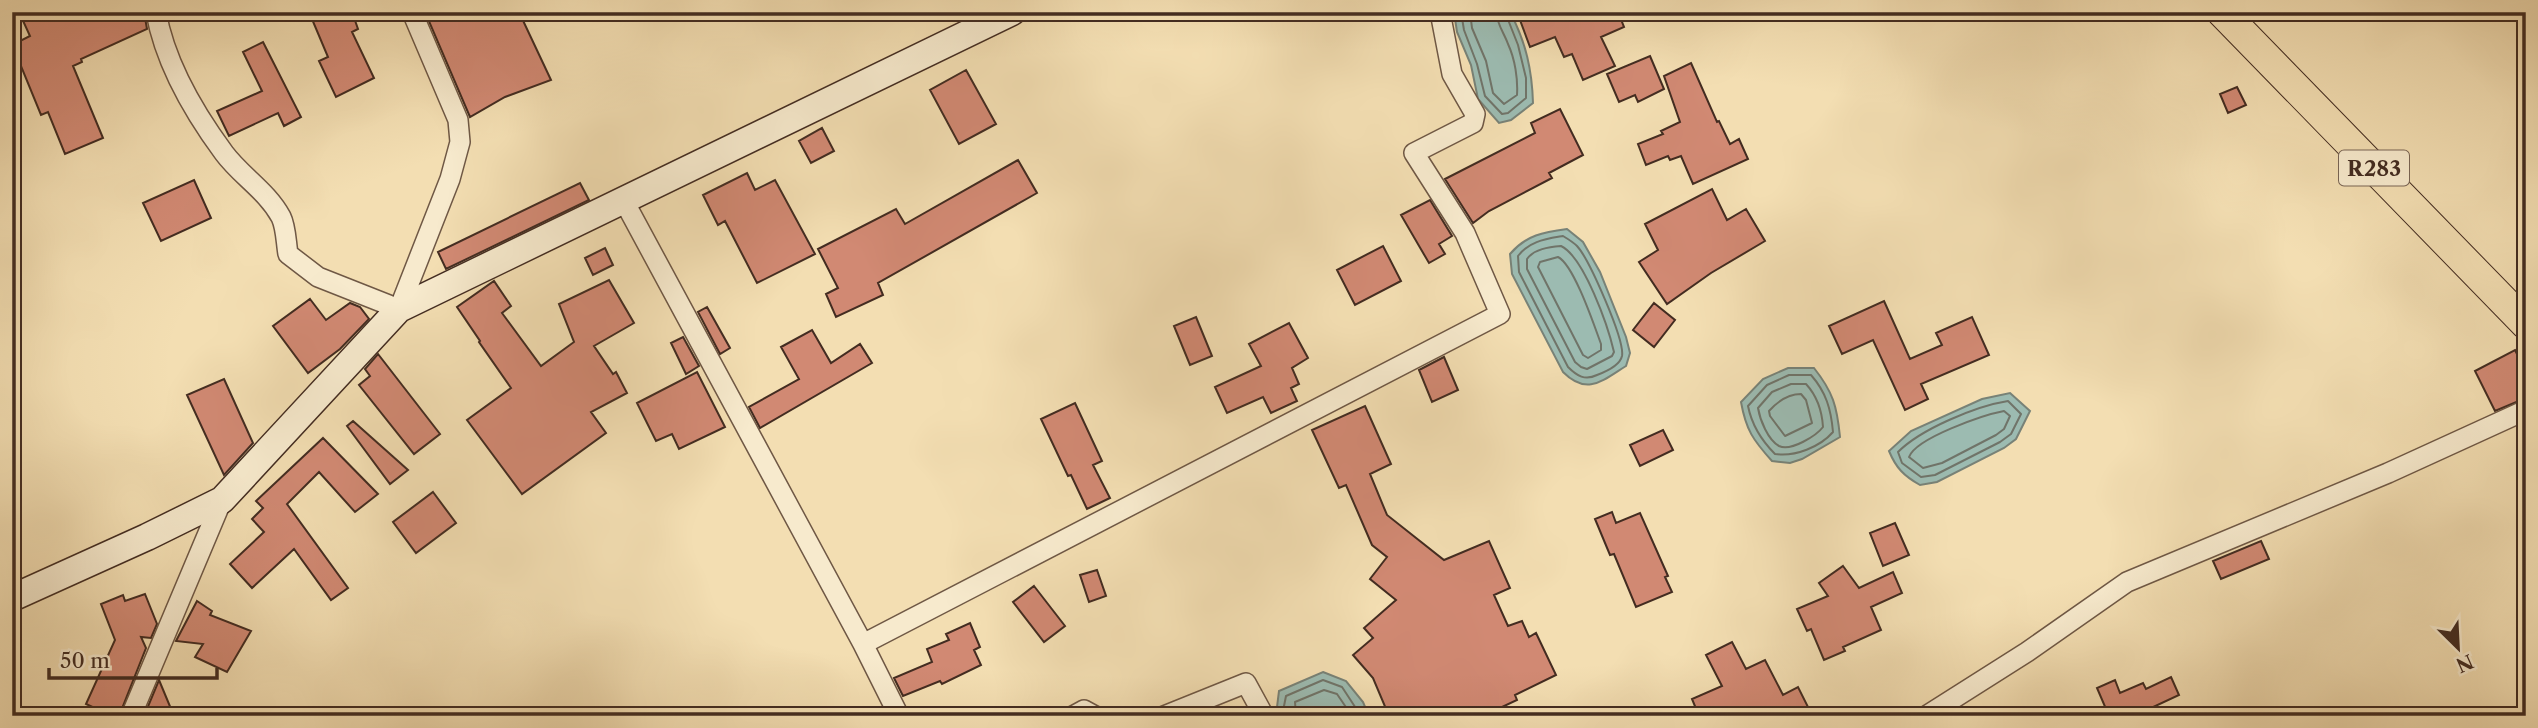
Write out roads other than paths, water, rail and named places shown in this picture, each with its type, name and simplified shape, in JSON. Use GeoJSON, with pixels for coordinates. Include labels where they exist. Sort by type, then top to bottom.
{"type":"FeatureCollection","features":[{"type":"Feature","properties":{"kind":"main road","name":"R283"},"geometry":{"type":"LineString","coordinates":[[2222,12],[2526,324]]}},
{"type":"Feature","properties":{"kind":"street"},"geometry":{"type":"LineString","coordinates":[[156,12],[159,27],[185,94],[225,155],[258,186],[282,219],[288,254],[318,277],[399,310]]}},
{"type":"Feature","properties":{"kind":"street"},"geometry":{"type":"LineString","coordinates":[[399,310],[450,179],[460,142],[458,120],[412,12]]}},
{"type":"Feature","properties":{"kind":"street"},"geometry":{"type":"LineString","coordinates":[[131,716],[222,500],[399,310],[1012,12]]}},
{"type":"Feature","properties":{"kind":"street"},"geometry":{"type":"LineString","coordinates":[[863,644],[1500,314],[1465,233],[1414,153],[1473,123],[1475,114],[1452,74],[1440,12]]}},
{"type":"Feature","properties":{"kind":"street"},"geometry":{"type":"LineString","coordinates":[[624,201],[863,644],[899,716]]}},
{"type":"Feature","properties":{"kind":"street"},"geometry":{"type":"LineString","coordinates":[[1926,716],[2027,652],[2127,582],[2388,473],[2526,410]]}},
{"type":"Feature","properties":{"kind":"street"},"geometry":{"type":"LineString","coordinates":[[12,598],[222,500]]}},
{"type":"Feature","properties":{"kind":"street"},"geometry":{"type":"LineString","coordinates":[[1164,716],[1246,684],[1264,716]]}},
{"type":"Feature","properties":{"kind":"street"},"geometry":{"type":"LineString","coordinates":[[1073,716],[1084,710],[1095,716]]}},
{"type":"Feature","properties":{"kind":"water"},"geometry":{"type":"Polygon","coordinates":[[[1454,12],[1511,14],[1527,57],[1533,103],[1511,120],[1499,123],[1478,99],[1471,65],[1457,32],[1454,12]]]}},
{"type":"Feature","properties":{"kind":"water"},"geometry":{"type":"Polygon","coordinates":[[[1567,229],[1583,242],[1600,272],[1630,353],[1626,366],[1594,384],[1580,383],[1563,372],[1512,274],[1510,254],[1522,242],[1567,229]]]}},
{"type":"Feature","properties":{"kind":"water"},"geometry":{"type":"Polygon","coordinates":[[[1788,368],[1814,368],[1833,400],[1840,437],[1790,463],[1772,461],[1760,447],[1745,420],[1741,402],[1763,379],[1788,368]]]}},
{"type":"Feature","properties":{"kind":"water"},"geometry":{"type":"Polygon","coordinates":[[[2010,393],[2030,411],[2016,439],[2004,448],[1937,482],[1920,485],[1898,467],[1889,451],[1911,431],[1982,399],[2010,393]]]}},
{"type":"Feature","properties":{"kind":"water"},"geometry":{"type":"Polygon","coordinates":[[[1323,672],[1346,681],[1363,702],[1369,716],[1281,716],[1277,707],[1279,691],[1323,672]]]}}]}
